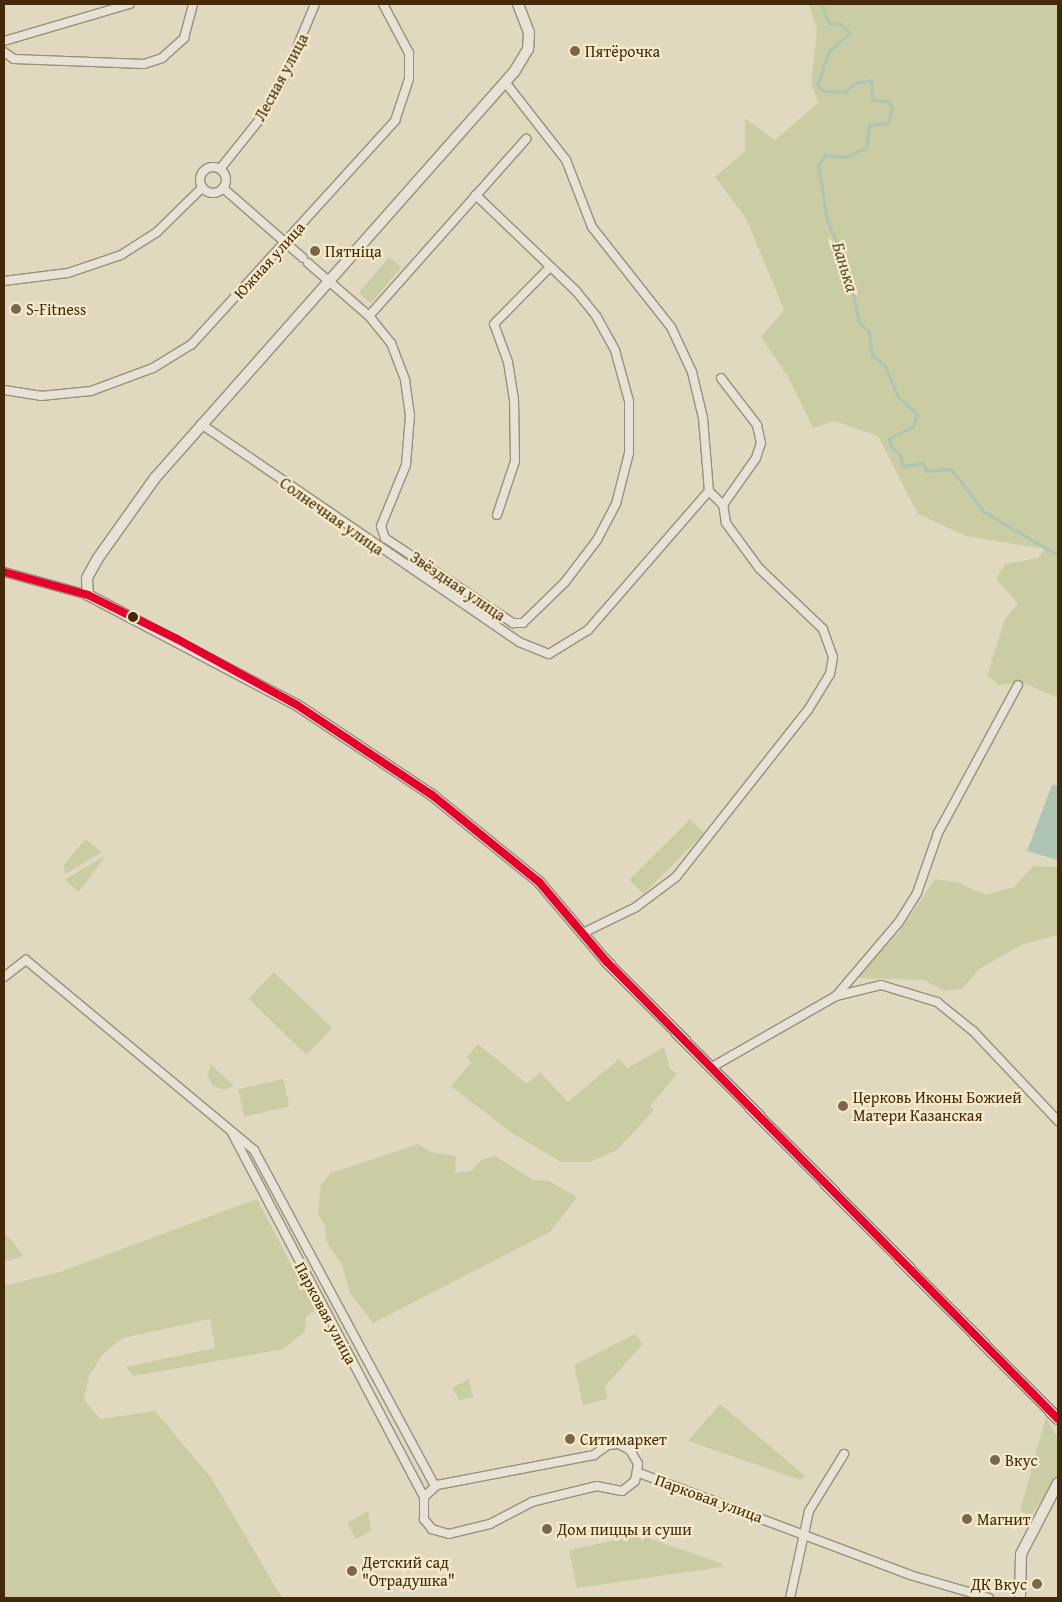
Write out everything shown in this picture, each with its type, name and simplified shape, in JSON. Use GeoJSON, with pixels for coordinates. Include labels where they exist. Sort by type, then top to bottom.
{"type":"FeatureCollection","features":[{"type":"Feature","properties":{"kind":"street"},"geometry":{"type":"LineString","coordinates":[[4,41],[130,4]]}},
{"type":"Feature","properties":{"kind":"street"},"geometry":{"type":"LineString","coordinates":[[4,52],[14,59],[144,64],[168,54],[184,38],[192,4]]}},
{"type":"Feature","properties":{"kind":"street","name":"Лесная улица"},"geometry":{"type":"LineString","coordinates":[[4,281],[68,273],[121,255],[157,232],[202,188],[202,171],[220,169],[260,120],[285,76],[315,4]]}},
{"type":"Feature","properties":{"kind":"street","name":"Южная улица"},"geometry":{"type":"LineString","coordinates":[[4,390],[41,396],[91,391],[153,368],[192,344],[395,121],[409,79],[409,53],[383,4]]}},
{"type":"Feature","properties":{"kind":"street"},"geometry":{"type":"LineString","coordinates":[[88,595],[87,578],[122,520],[201,424],[505,82],[528,48],[529,32],[518,4]]}},
{"type":"Feature","properties":{"kind":"street"},"geometry":{"type":"LineString","coordinates":[[505,82],[566,160],[592,227],[671,327],[692,372],[703,418],[709,491],[723,505],[726,523],[759,568],[823,629],[833,657],[830,674],[808,710],[676,877],[650,898],[582,933]]}},
{"type":"Feature","properties":{"kind":"street"},"geometry":{"type":"LineString","coordinates":[[223,188],[369,316],[526,139]]}},
{"type":"Feature","properties":{"kind":"street"},"geometry":{"type":"LineString","coordinates":[[202,188],[211,193],[223,188],[226,179],[220,169]]}},
{"type":"Feature","properties":{"kind":"street","name":"Звёздная улица"},"geometry":{"type":"LineString","coordinates":[[369,316],[391,343],[405,380],[410,415],[406,465],[381,526],[385,538],[518,625],[529,620],[565,582],[597,540],[619,495],[629,453],[628,401],[615,350],[596,316],[550,267],[476,194]]}},
{"type":"Feature","properties":{"kind":"street"},"geometry":{"type":"LineString","coordinates":[[497,515],[515,461],[514,400],[508,362],[494,324],[550,267]]}},
{"type":"Feature","properties":{"kind":"street"},"geometry":{"type":"LineString","coordinates":[[722,378],[757,425],[761,443],[756,458],[723,505]]}},
{"type":"Feature","properties":{"kind":"street","name":"Солнечная улица"},"geometry":{"type":"LineString","coordinates":[[201,424],[510,637],[535,652],[548,654],[588,630],[709,491]]}},
{"type":"Feature","properties":{"kind":"street"},"geometry":{"type":"LineString","coordinates":[[4,572],[88,595],[266,686],[432,795],[539,882],[582,933],[1058,1420]]}},
{"type":"Feature","properties":{"kind":"street"},"geometry":{"type":"LineString","coordinates":[[836,996],[904,915],[938,833],[1018,685]]}},
{"type":"Feature","properties":{"kind":"street","name":"Парковая улица"},"geometry":{"type":"LineString","coordinates":[[4,977],[26,960],[254,1150],[438,1485],[594,1455],[615,1444],[634,1453],[638,1473],[802,1531],[910,1575],[989,1598]]}},
{"type":"Feature","properties":{"kind":"street"},"geometry":{"type":"LineString","coordinates":[[712,1067],[836,996],[881,985],[930,999],[955,1015],[1058,1121]]}},
{"type":"Feature","properties":{"kind":"street","name":"Парковая улица"},"geometry":{"type":"LineString","coordinates":[[230,1129],[424,1497]]}},
{"type":"Feature","properties":{"kind":"street"},"geometry":{"type":"LineString","coordinates":[[790,1598],[802,1531],[817,1496],[844,1454]]}},
{"type":"Feature","properties":{"kind":"street"},"geometry":{"type":"LineString","coordinates":[[438,1485],[424,1497],[426,1523],[449,1534],[490,1524],[532,1502],[597,1486],[610,1492],[622,1491],[638,1473]]}},
{"type":"Feature","properties":{"kind":"street"},"geometry":{"type":"LineString","coordinates":[[1020,1598],[1021,1554],[1058,1483]]}},
{"type":"Feature","properties":{"kind":"green space"},"geometry":{"type":"Polygon","coordinates":[[[809,4],[1058,4],[1058,698],[1021,682],[999,685],[987,676],[1005,619],[1018,603],[996,579],[1005,564],[1038,558],[1045,549],[966,536],[918,514],[878,436],[834,421],[813,428],[788,377],[761,337],[784,310],[746,218],[715,177],[745,151],[745,118],[775,140],[818,103],[811,83],[817,30],[809,4]]]}},
{"type":"Feature","properties":{"kind":"green space"},"geometry":{"type":"Polygon","coordinates":[[[389,257],[401,267],[371,303],[359,293],[389,257]]]}},
{"type":"Feature","properties":{"kind":"green space"},"geometry":{"type":"Polygon","coordinates":[[[690,819],[704,833],[643,894],[629,880],[690,819]]]}},
{"type":"Feature","properties":{"kind":"green space"},"geometry":{"type":"Polygon","coordinates":[[[85,839],[102,852],[65,874],[64,865],[85,839]]]}},
{"type":"Feature","properties":{"kind":"green space"},"geometry":{"type":"Polygon","coordinates":[[[106,855],[79,892],[66,881],[66,879],[106,855]]]}},
{"type":"Feature","properties":{"kind":"green space"},"geometry":{"type":"Polygon","coordinates":[[[1033,866],[1058,867],[1058,935],[1021,945],[979,969],[962,989],[944,991],[924,980],[856,978],[899,932],[935,879],[957,882],[985,895],[1014,887],[1033,866]]]}},
{"type":"Feature","properties":{"kind":"green space"},"geometry":{"type":"Polygon","coordinates":[[[274,972],[332,1028],[307,1055],[248,999],[274,972]]]}},
{"type":"Feature","properties":{"kind":"green space"},"geometry":{"type":"Polygon","coordinates":[[[478,1044],[527,1084],[540,1072],[568,1102],[619,1059],[628,1068],[664,1047],[670,1069],[677,1074],[650,1106],[654,1110],[617,1150],[590,1162],[561,1162],[509,1131],[451,1086],[471,1063],[467,1057],[478,1044]]]}},
{"type":"Feature","properties":{"kind":"green space"},"geometry":{"type":"Polygon","coordinates":[[[211,1064],[234,1086],[225,1090],[213,1086],[207,1074],[211,1064]]]}},
{"type":"Feature","properties":{"kind":"green space"},"geometry":{"type":"Polygon","coordinates":[[[283,1079],[289,1106],[244,1117],[238,1089],[283,1079]]]}},
{"type":"Feature","properties":{"kind":"green space"},"geometry":{"type":"Polygon","coordinates":[[[418,1144],[431,1152],[456,1156],[455,1173],[471,1171],[481,1160],[495,1156],[533,1180],[549,1181],[577,1197],[550,1232],[373,1323],[350,1293],[342,1265],[326,1241],[325,1226],[318,1214],[321,1185],[331,1173],[418,1144]]]}},
{"type":"Feature","properties":{"kind":"green space"},"geometry":{"type":"Polygon","coordinates":[[[257,1199],[315,1310],[306,1317],[305,1332],[283,1349],[134,1376],[126,1367],[215,1348],[210,1319],[123,1338],[103,1354],[89,1376],[84,1399],[100,1419],[155,1411],[212,1479],[282,1598],[4,1598],[4,1286],[60,1272],[257,1199]]]}},
{"type":"Feature","properties":{"kind":"green space"},"geometry":{"type":"Polygon","coordinates":[[[4,1232],[14,1243],[23,1256],[4,1262],[4,1232]]]}},
{"type":"Feature","properties":{"kind":"green space"},"geometry":{"type":"Polygon","coordinates":[[[635,1334],[643,1344],[605,1386],[607,1399],[583,1405],[574,1365],[635,1334]]]}},
{"type":"Feature","properties":{"kind":"green space"},"geometry":{"type":"Polygon","coordinates":[[[469,1379],[473,1397],[459,1400],[452,1388],[469,1379]]]}},
{"type":"Feature","properties":{"kind":"green space"},"geometry":{"type":"Polygon","coordinates":[[[720,1404],[805,1476],[801,1480],[688,1441],[720,1404]]]}},
{"type":"Feature","properties":{"kind":"green space"},"geometry":{"type":"Polygon","coordinates":[[[1046,1417],[1058,1439],[1058,1474],[1033,1513],[1025,1514],[1020,1511],[1046,1417]]]}},
{"type":"Feature","properties":{"kind":"green space"},"geometry":{"type":"Polygon","coordinates":[[[368,1511],[371,1531],[356,1539],[347,1523],[368,1511]]]}},
{"type":"Feature","properties":{"kind":"green space"},"geometry":{"type":"Polygon","coordinates":[[[640,1535],[723,1564],[722,1567],[577,1588],[569,1550],[640,1535]]]}},
{"type":"Feature","properties":{"kind":"shaded area"},"geometry":{"type":"Polygon","coordinates":[[[1052,785],[1058,785],[1058,860],[1027,851],[1052,785]]]}},
{"type":"Feature","properties":{"kind":"waterway","name":"Банька"},"geometry":{"type":"LineString","coordinates":[[821,4],[829,23],[841,24],[849,33],[829,51],[817,85],[824,91],[845,92],[855,83],[871,80],[872,100],[888,101],[892,109],[888,123],[869,125],[866,148],[846,157],[825,155],[818,165],[827,220],[848,270],[859,322],[869,332],[872,355],[885,366],[898,397],[917,414],[913,426],[889,439],[892,448],[900,454],[903,466],[923,463],[926,471],[951,469],[984,512],[1058,555]]}},
{"type":"Feature","properties":{"kind":"transit line"},"geometry":{"type":"LineString","coordinates":[[4,572],[88,595],[177,639],[297,705],[432,795],[539,882],[606,961],[1058,1419]]}},
{"type":"Feature","properties":{"kind":"place","name":"Пятёрочка"},"geometry":{"type":"Point","coordinates":[575,51]}},
{"type":"Feature","properties":{"kind":"place","name":"Пятнiца"},"geometry":{"type":"Point","coordinates":[315,251]}},
{"type":"Feature","properties":{"kind":"place","name":"S-Fitness"},"geometry":{"type":"Point","coordinates":[16,309]}},
{"type":"Feature","properties":{"kind":"place","name":"Церковь Иконы Божией Матери Казанская"},"geometry":{"type":"Point","coordinates":[843,1106]}},
{"type":"Feature","properties":{"kind":"place","name":"Ситимаркет"},"geometry":{"type":"Point","coordinates":[570,1439]}},
{"type":"Feature","properties":{"kind":"place","name":"Вкус"},"geometry":{"type":"Point","coordinates":[995,1460]}},
{"type":"Feature","properties":{"kind":"place","name":"Магнит"},"geometry":{"type":"Point","coordinates":[967,1519]}},
{"type":"Feature","properties":{"kind":"place","name":"Дом пиццы и суши"},"geometry":{"type":"Point","coordinates":[547,1529]}},
{"type":"Feature","properties":{"kind":"place","name":"Детский сад \"Отрадушка\""},"geometry":{"type":"Point","coordinates":[352,1571]}},
{"type":"Feature","properties":{"kind":"place","name":"ДК Вкус"},"geometry":{"type":"Point","coordinates":[1037,1584]}}]}
